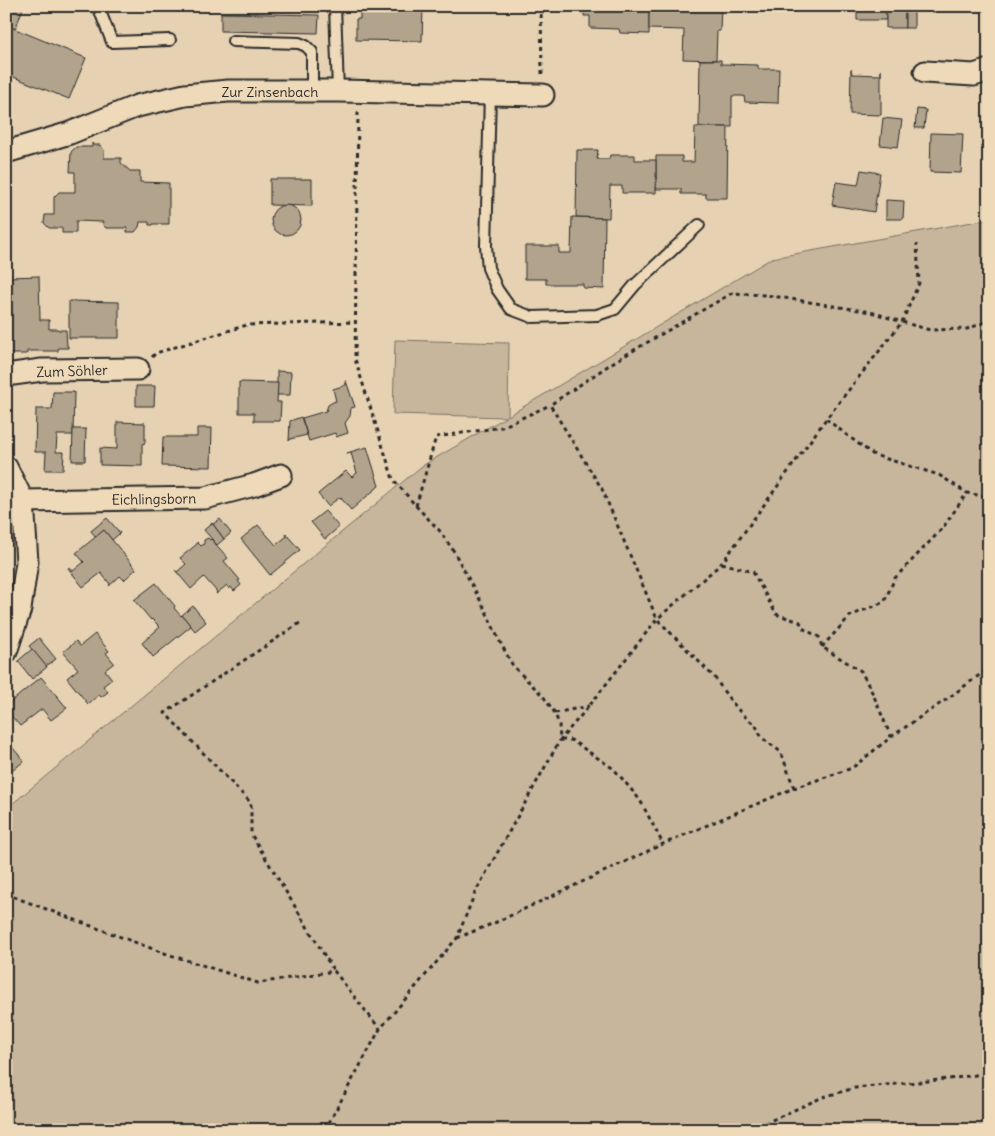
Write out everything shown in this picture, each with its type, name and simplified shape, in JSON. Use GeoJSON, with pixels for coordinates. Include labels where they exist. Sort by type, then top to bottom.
{"type":"FeatureCollection","features":[{"type":"Feature","properties":{"kind":"street"},"geometry":{"type":"LineString","coordinates":[[925,72],[974,75],[989,70]]}},
{"type":"Feature","properties":{"kind":"street","name":"Zur Zinsenbach"},"geometry":{"type":"LineString","coordinates":[[6,152],[70,132],[137,106],[185,95],[228,90],[543,95]]}},
{"type":"Feature","properties":{"kind":"street","name":"Zum Söhler"},"geometry":{"type":"LineString","coordinates":[[6,375],[42,370],[138,369]]}},
{"type":"Feature","properties":{"kind":"street"},"geometry":{"type":"LineString","coordinates":[[6,467],[23,501],[27,562],[20,609],[6,652]]}},
{"type":"Feature","properties":{"kind":"street","name":"Eichlingsborn"},"geometry":{"type":"LineString","coordinates":[[23,501],[205,498],[254,485],[281,475]]}},
{"type":"Feature","properties":{"kind":"lane"},"geometry":{"type":"LineString","coordinates":[[98,6],[112,42],[170,40]]}},
{"type":"Feature","properties":{"kind":"lane"},"geometry":{"type":"LineString","coordinates":[[335,6],[348,92]]}},
{"type":"Feature","properties":{"kind":"lane"},"geometry":{"type":"LineString","coordinates":[[233,41],[299,43],[306,46],[312,52],[312,91]]}},
{"type":"Feature","properties":{"kind":"lane"},"geometry":{"type":"LineString","coordinates":[[490,94],[486,246],[488,268],[497,289],[511,309],[532,317],[597,316],[615,310],[635,285],[699,225]]}},
{"type":"Feature","properties":{"kind":"path"},"geometry":{"type":"LineString","coordinates":[[541,6],[543,95]]}},
{"type":"Feature","properties":{"kind":"path"},"geometry":{"type":"LineString","coordinates":[[348,92],[356,322],[355,359],[393,479],[453,550],[513,666],[543,696],[555,713],[560,740]]}},
{"type":"Feature","properties":{"kind":"path"},"geometry":{"type":"LineString","coordinates":[[325,1130],[380,1029],[457,938],[475,893],[560,740],[590,706],[657,620],[722,563],[826,419],[902,322],[920,283],[917,244]]}},
{"type":"Feature","properties":{"kind":"path"},"geometry":{"type":"LineString","coordinates":[[416,506],[436,437],[502,427],[550,405],[612,363],[732,293],[766,295],[871,312],[930,330],[967,329],[989,321]]}},
{"type":"Feature","properties":{"kind":"path"},"geometry":{"type":"LineString","coordinates":[[138,369],[156,353],[247,325],[356,322]]}},
{"type":"Feature","properties":{"kind":"path"},"geometry":{"type":"LineString","coordinates":[[550,405],[602,489],[657,620],[715,678],[741,713],[756,726],[762,738],[781,752],[794,788]]}},
{"type":"Feature","properties":{"kind":"path"},"geometry":{"type":"LineString","coordinates":[[826,419],[874,456],[939,475],[967,493],[989,497]]}},
{"type":"Feature","properties":{"kind":"path"},"geometry":{"type":"LineString","coordinates":[[822,646],[850,616],[884,602],[895,578],[942,529],[967,493]]}},
{"type":"Feature","properties":{"kind":"path"},"geometry":{"type":"LineString","coordinates":[[722,563],[753,572],[776,614],[800,622],[804,629],[819,637],[822,646],[861,671],[873,694],[891,738]]}},
{"type":"Feature","properties":{"kind":"path"},"geometry":{"type":"LineString","coordinates":[[300,623],[165,713],[251,803],[252,834],[334,971],[380,1029]]}},
{"type":"Feature","properties":{"kind":"path"},"geometry":{"type":"LineString","coordinates":[[457,938],[499,921],[663,844],[794,788],[852,768],[989,668]]}},
{"type":"Feature","properties":{"kind":"path"},"geometry":{"type":"LineString","coordinates":[[555,713],[590,706]]}},
{"type":"Feature","properties":{"kind":"path"},"geometry":{"type":"LineString","coordinates":[[560,740],[571,740],[614,769],[640,800],[663,844]]}},
{"type":"Feature","properties":{"kind":"path"},"geometry":{"type":"LineString","coordinates":[[6,894],[161,952],[258,982],[334,971]]}},
{"type":"Feature","properties":{"kind":"path"},"geometry":{"type":"LineString","coordinates":[[750,1130],[823,1097],[855,1088],[949,1079],[989,1073]]}},
{"type":"Feature","properties":{"kind":"shaded area"},"geometry":{"type":"Polygon","coordinates":[[[989,219],[989,1130],[6,1130],[6,809],[422,466],[506,417],[393,414],[395,340],[509,343],[508,416],[772,258],[989,219]]]}},
{"type":"Feature","properties":{"kind":"building"},"geometry":{"type":"Polygon","coordinates":[[[6,6],[24,6],[15,29],[8,26],[6,29],[6,6]]]}},
{"type":"Feature","properties":{"kind":"building"},"geometry":{"type":"Polygon","coordinates":[[[360,6],[423,8],[422,41],[356,40],[356,19],[360,19],[360,6]]]}},
{"type":"Feature","properties":{"kind":"building"},"geometry":{"type":"Polygon","coordinates":[[[584,6],[649,6],[649,34],[620,33],[619,29],[590,28],[590,16],[584,16],[584,6]]]}},
{"type":"Feature","properties":{"kind":"building"},"geometry":{"type":"Polygon","coordinates":[[[649,6],[721,6],[720,31],[717,31],[716,60],[683,59],[684,30],[649,29],[649,6]]]}},
{"type":"Feature","properties":{"kind":"building"},"geometry":{"type":"Polygon","coordinates":[[[839,6],[893,6],[893,9],[886,9],[886,20],[857,20],[857,7],[839,6]]]}},
{"type":"Feature","properties":{"kind":"building"},"geometry":{"type":"Polygon","coordinates":[[[886,9],[905,10],[905,28],[886,28],[886,9]]]}},
{"type":"Feature","properties":{"kind":"building"},"geometry":{"type":"Polygon","coordinates":[[[905,10],[914,10],[914,28],[905,28],[905,10]]]}},
{"type":"Feature","properties":{"kind":"building"},"geometry":{"type":"Polygon","coordinates":[[[221,13],[319,15],[318,33],[221,31],[221,13]]]}},
{"type":"Feature","properties":{"kind":"building"},"geometry":{"type":"Polygon","coordinates":[[[8,26],[86,58],[69,99],[6,74],[6,62],[10,55],[6,53],[6,29],[8,26]]]}},
{"type":"Feature","properties":{"kind":"building"},"geometry":{"type":"Polygon","coordinates":[[[700,60],[721,60],[721,64],[758,65],[758,69],[779,69],[778,103],[745,102],[744,96],[732,96],[732,127],[699,127],[700,60]]]}},
{"type":"Feature","properties":{"kind":"building"},"geometry":{"type":"Polygon","coordinates":[[[851,69],[852,74],[881,75],[881,115],[850,114],[851,69]]]}},
{"type":"Feature","properties":{"kind":"building"},"geometry":{"type":"Polygon","coordinates":[[[917,109],[926,110],[924,128],[915,128],[917,109]]]}},
{"type":"Feature","properties":{"kind":"building"},"geometry":{"type":"Polygon","coordinates":[[[883,118],[902,120],[898,147],[880,145],[883,118]]]}},
{"type":"Feature","properties":{"kind":"building"},"geometry":{"type":"Polygon","coordinates":[[[695,127],[728,127],[727,198],[706,198],[706,194],[681,194],[681,189],[656,189],[656,156],[682,156],[682,162],[694,162],[695,127]]]}},
{"type":"Feature","properties":{"kind":"building"},"geometry":{"type":"Polygon","coordinates":[[[931,133],[963,134],[961,173],[930,172],[931,133]]]}},
{"type":"Feature","properties":{"kind":"building"},"geometry":{"type":"Polygon","coordinates":[[[92,143],[93,145],[100,145],[104,150],[104,158],[121,158],[121,163],[130,171],[140,171],[140,182],[169,183],[169,224],[149,225],[149,222],[140,222],[135,232],[127,232],[127,228],[106,228],[103,222],[76,221],[76,233],[62,233],[62,228],[49,228],[44,223],[45,215],[54,215],[54,197],[59,192],[75,192],[75,172],[70,172],[71,152],[76,147],[92,147],[92,143]]]}},
{"type":"Feature","properties":{"kind":"building"},"geometry":{"type":"Polygon","coordinates":[[[577,150],[598,150],[597,159],[609,159],[610,155],[635,155],[635,160],[656,160],[656,193],[622,193],[622,186],[610,186],[609,218],[576,217],[577,150]]]}},
{"type":"Feature","properties":{"kind":"building"},"geometry":{"type":"Polygon","coordinates":[[[861,170],[880,173],[874,212],[832,205],[836,182],[858,185],[861,170]]]}},
{"type":"Feature","properties":{"kind":"building"},"geometry":{"type":"Polygon","coordinates":[[[270,179],[312,179],[312,206],[270,205],[270,179]]]}},
{"type":"Feature","properties":{"kind":"building"},"geometry":{"type":"Polygon","coordinates":[[[886,200],[904,201],[903,219],[886,219],[886,200]]]}},
{"type":"Feature","properties":{"kind":"building"},"geometry":{"type":"Polygon","coordinates":[[[286,205],[296,210],[301,220],[296,230],[286,235],[276,230],[271,220],[276,210],[286,205]]]}},
{"type":"Feature","properties":{"kind":"building"},"geometry":{"type":"Polygon","coordinates":[[[572,217],[605,218],[604,289],[583,288],[583,284],[546,284],[546,279],[525,279],[525,246],[559,246],[559,253],[571,253],[572,217]]]}},
{"type":"Feature","properties":{"kind":"building"},"geometry":{"type":"Polygon","coordinates":[[[6,270],[7,277],[39,276],[40,320],[49,320],[49,329],[66,330],[68,348],[58,348],[58,351],[27,351],[27,354],[6,354],[6,270]]]}},
{"type":"Feature","properties":{"kind":"building"},"geometry":{"type":"Polygon","coordinates":[[[69,301],[119,302],[119,338],[69,338],[69,301]]]}},
{"type":"Feature","properties":{"kind":"building"},"geometry":{"type":"Polygon","coordinates":[[[277,371],[291,372],[290,395],[277,395],[277,371]]]}},
{"type":"Feature","properties":{"kind":"building"},"geometry":{"type":"Polygon","coordinates":[[[345,381],[355,407],[351,408],[350,416],[345,423],[348,433],[336,437],[335,433],[309,441],[302,418],[326,411],[328,405],[336,401],[333,389],[346,385],[345,381]]]}},
{"type":"Feature","properties":{"kind":"building"},"geometry":{"type":"Polygon","coordinates":[[[239,382],[278,383],[277,402],[281,402],[280,421],[254,421],[254,413],[239,413],[239,382]]]}},
{"type":"Feature","properties":{"kind":"building"},"geometry":{"type":"Polygon","coordinates":[[[136,386],[155,386],[154,406],[136,406],[136,386]]]}},
{"type":"Feature","properties":{"kind":"building"},"geometry":{"type":"Polygon","coordinates":[[[53,392],[74,392],[73,435],[57,435],[56,452],[64,452],[63,470],[45,470],[46,452],[35,452],[36,409],[52,409],[53,392]]]}},
{"type":"Feature","properties":{"kind":"building"},"geometry":{"type":"Polygon","coordinates":[[[301,417],[307,435],[290,439],[289,441],[290,421],[301,417]]]}},
{"type":"Feature","properties":{"kind":"building"},"geometry":{"type":"Polygon","coordinates":[[[117,422],[145,423],[145,443],[142,444],[142,466],[100,465],[100,448],[117,449],[117,422]]]}},
{"type":"Feature","properties":{"kind":"building"},"geometry":{"type":"Polygon","coordinates":[[[197,428],[212,428],[211,467],[162,466],[163,437],[197,437],[197,428]]]}},
{"type":"Feature","properties":{"kind":"building"},"geometry":{"type":"Polygon","coordinates":[[[73,429],[86,429],[85,461],[72,461],[73,429]]]}},
{"type":"Feature","properties":{"kind":"building"},"geometry":{"type":"Polygon","coordinates":[[[367,447],[379,486],[351,510],[340,497],[328,506],[318,494],[346,471],[352,477],[357,473],[351,453],[347,453],[367,447]]]}},
{"type":"Feature","properties":{"kind":"building"},"geometry":{"type":"Polygon","coordinates":[[[325,511],[339,527],[325,539],[311,522],[325,511]]]}},
{"type":"Feature","properties":{"kind":"building"},"geometry":{"type":"Polygon","coordinates":[[[107,518],[120,533],[112,540],[104,530],[96,537],[91,531],[107,518]]]}},
{"type":"Feature","properties":{"kind":"building"},"geometry":{"type":"Polygon","coordinates":[[[220,519],[231,533],[224,539],[213,524],[220,519]]]}},
{"type":"Feature","properties":{"kind":"building"},"geometry":{"type":"Polygon","coordinates":[[[212,523],[224,539],[217,545],[204,530],[212,523]]]}},
{"type":"Feature","properties":{"kind":"building"},"geometry":{"type":"Polygon","coordinates":[[[258,525],[276,545],[287,536],[285,533],[300,550],[270,575],[241,539],[258,525]]]}},
{"type":"Feature","properties":{"kind":"building"},"geometry":{"type":"Polygon","coordinates":[[[104,530],[136,569],[124,580],[120,576],[109,586],[110,584],[101,573],[83,587],[68,568],[70,567],[73,571],[84,562],[76,553],[104,530]]]}},
{"type":"Feature","properties":{"kind":"building"},"geometry":{"type":"Polygon","coordinates":[[[208,538],[228,558],[224,561],[240,580],[238,581],[241,585],[234,591],[231,587],[229,589],[227,585],[216,594],[217,592],[204,577],[191,589],[175,570],[177,572],[186,564],[180,558],[197,542],[201,546],[204,544],[204,540],[208,538]]]}},
{"type":"Feature","properties":{"kind":"building"},"geometry":{"type":"Polygon","coordinates":[[[156,583],[175,606],[174,608],[191,626],[153,657],[142,643],[160,627],[151,620],[134,600],[156,583]]]}},
{"type":"Feature","properties":{"kind":"building"},"geometry":{"type":"Polygon","coordinates":[[[193,606],[206,622],[195,631],[182,615],[193,606]]]}},
{"type":"Feature","properties":{"kind":"building"},"geometry":{"type":"Polygon","coordinates":[[[95,634],[109,651],[106,653],[114,663],[105,670],[112,679],[103,686],[108,692],[101,697],[99,695],[88,704],[67,678],[78,669],[63,652],[76,641],[80,646],[95,634]]]}},
{"type":"Feature","properties":{"kind":"building"},"geometry":{"type":"Polygon","coordinates":[[[39,638],[56,659],[46,666],[29,646],[39,638]]]}},
{"type":"Feature","properties":{"kind":"building"},"geometry":{"type":"Polygon","coordinates":[[[32,649],[47,667],[32,679],[18,661],[32,649]]]}},
{"type":"Feature","properties":{"kind":"building"},"geometry":{"type":"Polygon","coordinates":[[[41,677],[67,708],[51,720],[42,709],[20,726],[6,710],[6,706],[41,677]]]}},
{"type":"Feature","properties":{"kind":"building"},"geometry":{"type":"Polygon","coordinates":[[[6,740],[24,761],[6,776],[6,740]]]}}]}
